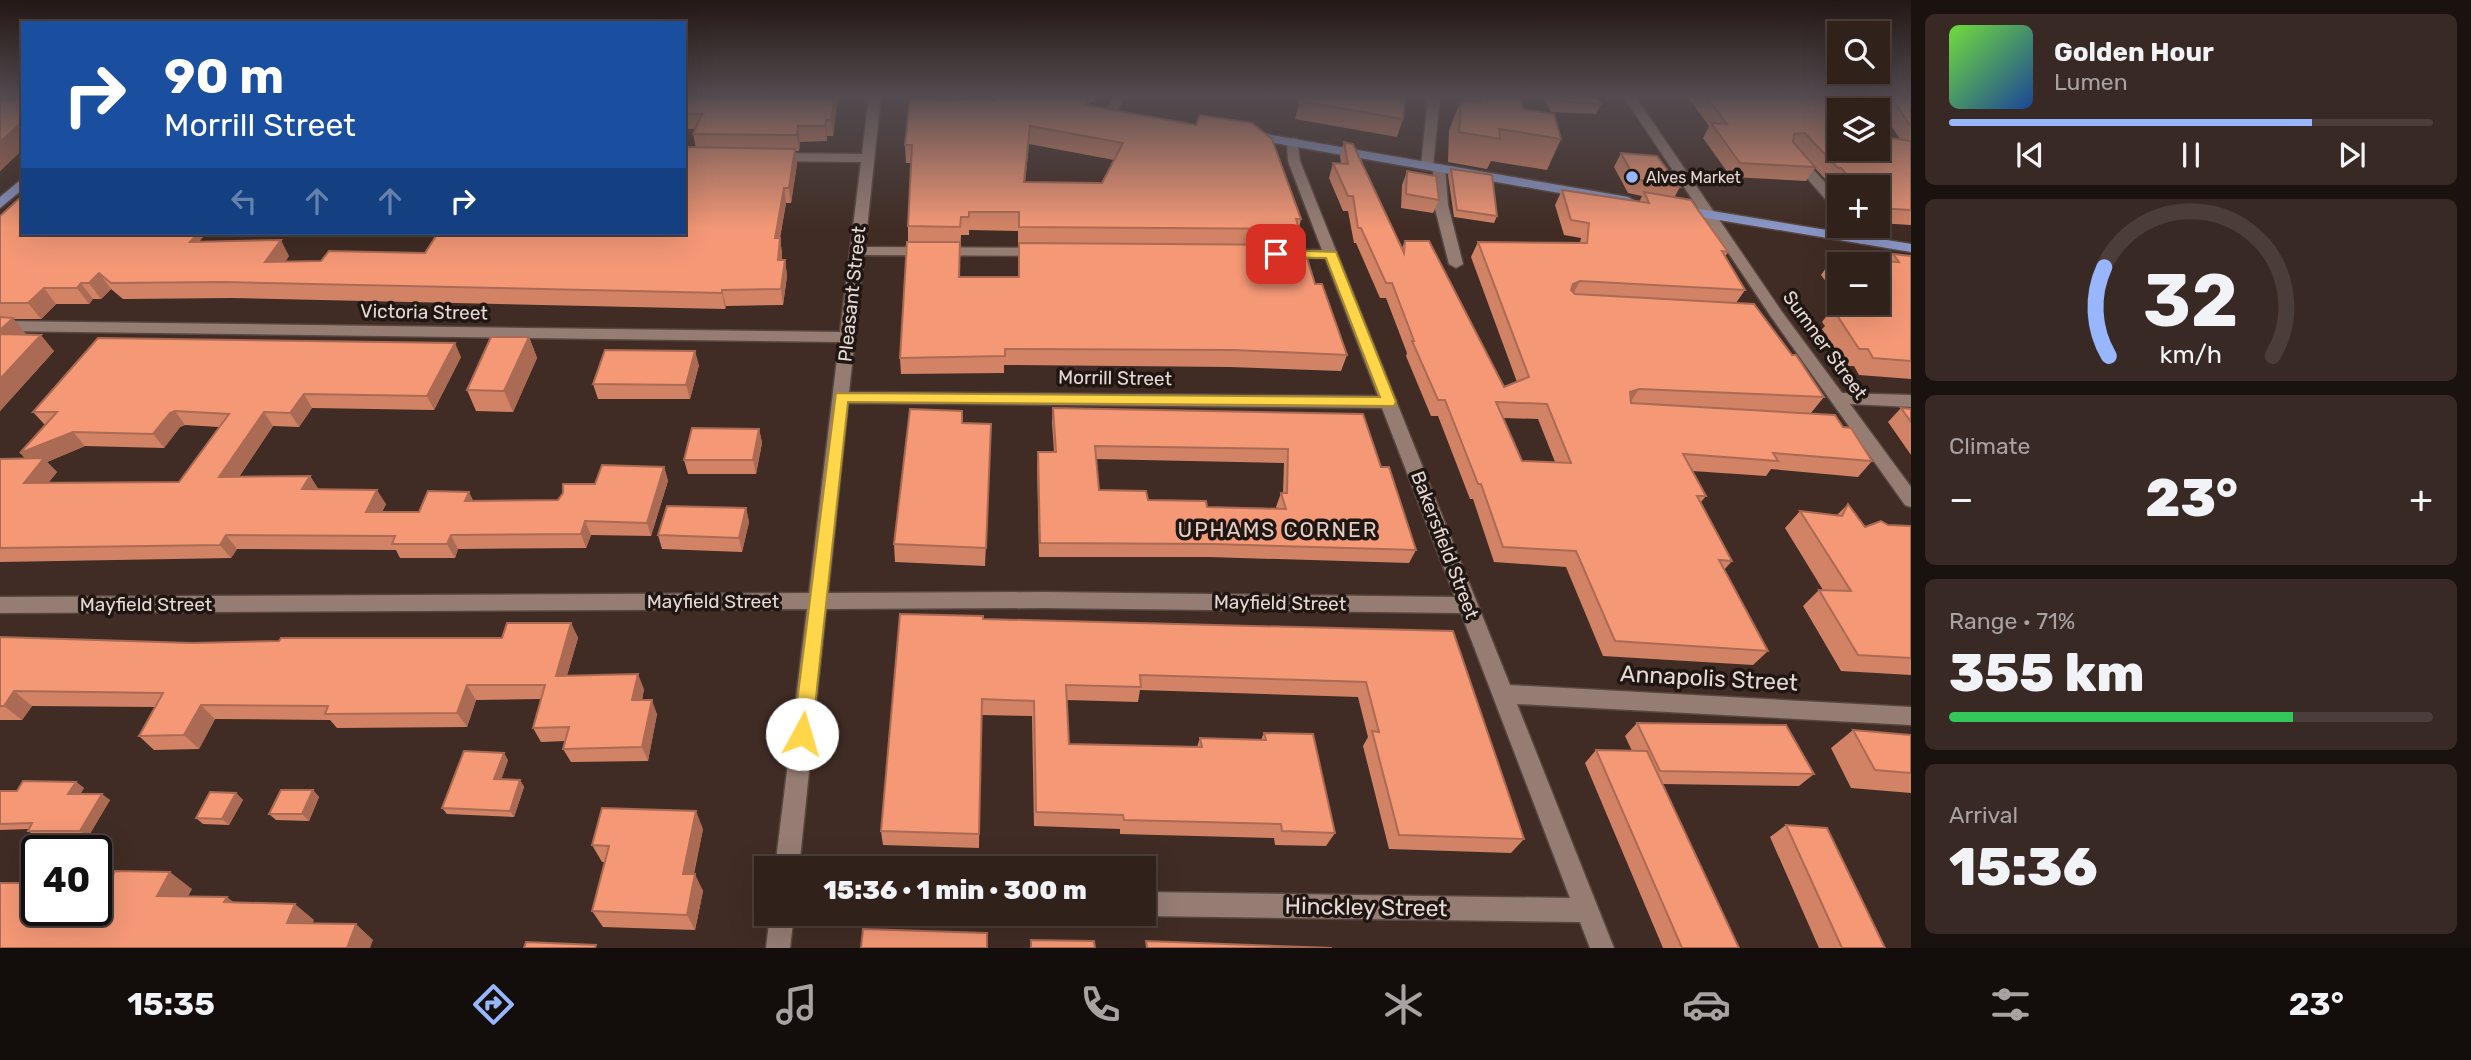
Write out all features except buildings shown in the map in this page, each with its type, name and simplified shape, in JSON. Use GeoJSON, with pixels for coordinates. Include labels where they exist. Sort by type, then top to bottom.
{"type":"FeatureCollection","features":[{"type":"Feature","properties":{"kind":"main road"},"geometry":{"type":"LineString","coordinates":[[1282,140],[1911,248]]}},
{"type":"Feature","properties":{"kind":"main road"},"geometry":{"type":"LineString","coordinates":[[1,202],[21,184]]}},
{"type":"Feature","properties":{"kind":"street","name":"Pleasant Street"},"geometry":{"type":"LineString","coordinates":[[788,856],[870,140]]}},
{"type":"Feature","properties":{"kind":"street"},"geometry":{"type":"LineString","coordinates":[[1433,140],[1433,167],[1441,217],[1457,264]]}},
{"type":"Feature","properties":{"kind":"street","name":"Sumner Street"},"geometry":{"type":"LineString","coordinates":[[1659,140],[1770,314],[1856,423],[1911,500]]}},
{"type":"Feature","properties":{"kind":"street","name":"Bakersfield Street"},"geometry":{"type":"LineString","coordinates":[[1293,142],[1294,161],[1602,948]]}},
{"type":"Feature","properties":{"kind":"street"},"geometry":{"type":"LineString","coordinates":[[1791,153],[1827,193]]}},
{"type":"Feature","properties":{"kind":"street"},"geometry":{"type":"LineString","coordinates":[[764,157],[868,158]]}},
{"type":"Feature","properties":{"kind":"street"},"geometry":{"type":"LineString","coordinates":[[857,251],[1055,252]]}},
{"type":"Feature","properties":{"kind":"street"},"geometry":{"type":"LineString","coordinates":[[1262,254],[1331,254]]}},
{"type":"Feature","properties":{"kind":"street","name":"Victoria Street"},"geometry":{"type":"LineString","coordinates":[[0,326],[848,337]]}},
{"type":"Feature","properties":{"kind":"street","name":"Morrill Street"},"geometry":{"type":"LineString","coordinates":[[841,397],[1389,402]]}},
{"type":"Feature","properties":{"kind":"street"},"geometry":{"type":"LineString","coordinates":[[1837,398],[1911,401]]}},
{"type":"Feature","properties":{"kind":"street"},"geometry":{"type":"LineString","coordinates":[[1829,422],[1856,423]]}},
{"type":"Feature","properties":{"kind":"street","name":"Mayfield Street"},"geometry":{"type":"LineString","coordinates":[[0,605],[1044,600],[1468,606]]}},
{"type":"Feature","properties":{"kind":"street","name":"Annapolis Street"},"geometry":{"type":"LineString","coordinates":[[1504,694],[1911,716]]}},
{"type":"Feature","properties":{"kind":"street","name":"Hinckley Street"},"geometry":{"type":"LineString","coordinates":[[1156,904],[1587,911]]}},
{"type":"Feature","properties":{"kind":"street"},"geometry":{"type":"LineString","coordinates":[[778,948],[781,926]]}},
{"type":"Feature","properties":{"kind":"place","name":"Alves Market"},"geometry":{"type":"Point","coordinates":[1632,177]}},
{"type":"Feature","properties":{"kind":"district","name":"UPHAMS CORNER"},"geometry":{"type":"Point","coordinates":[1278,529]}},
{"type":"Feature","properties":{"kind":"route"},"geometry":{"type":"LineString","coordinates":[[802,734],[841,397],[1389,402],[1331,254],[1276,254]]}}]}
